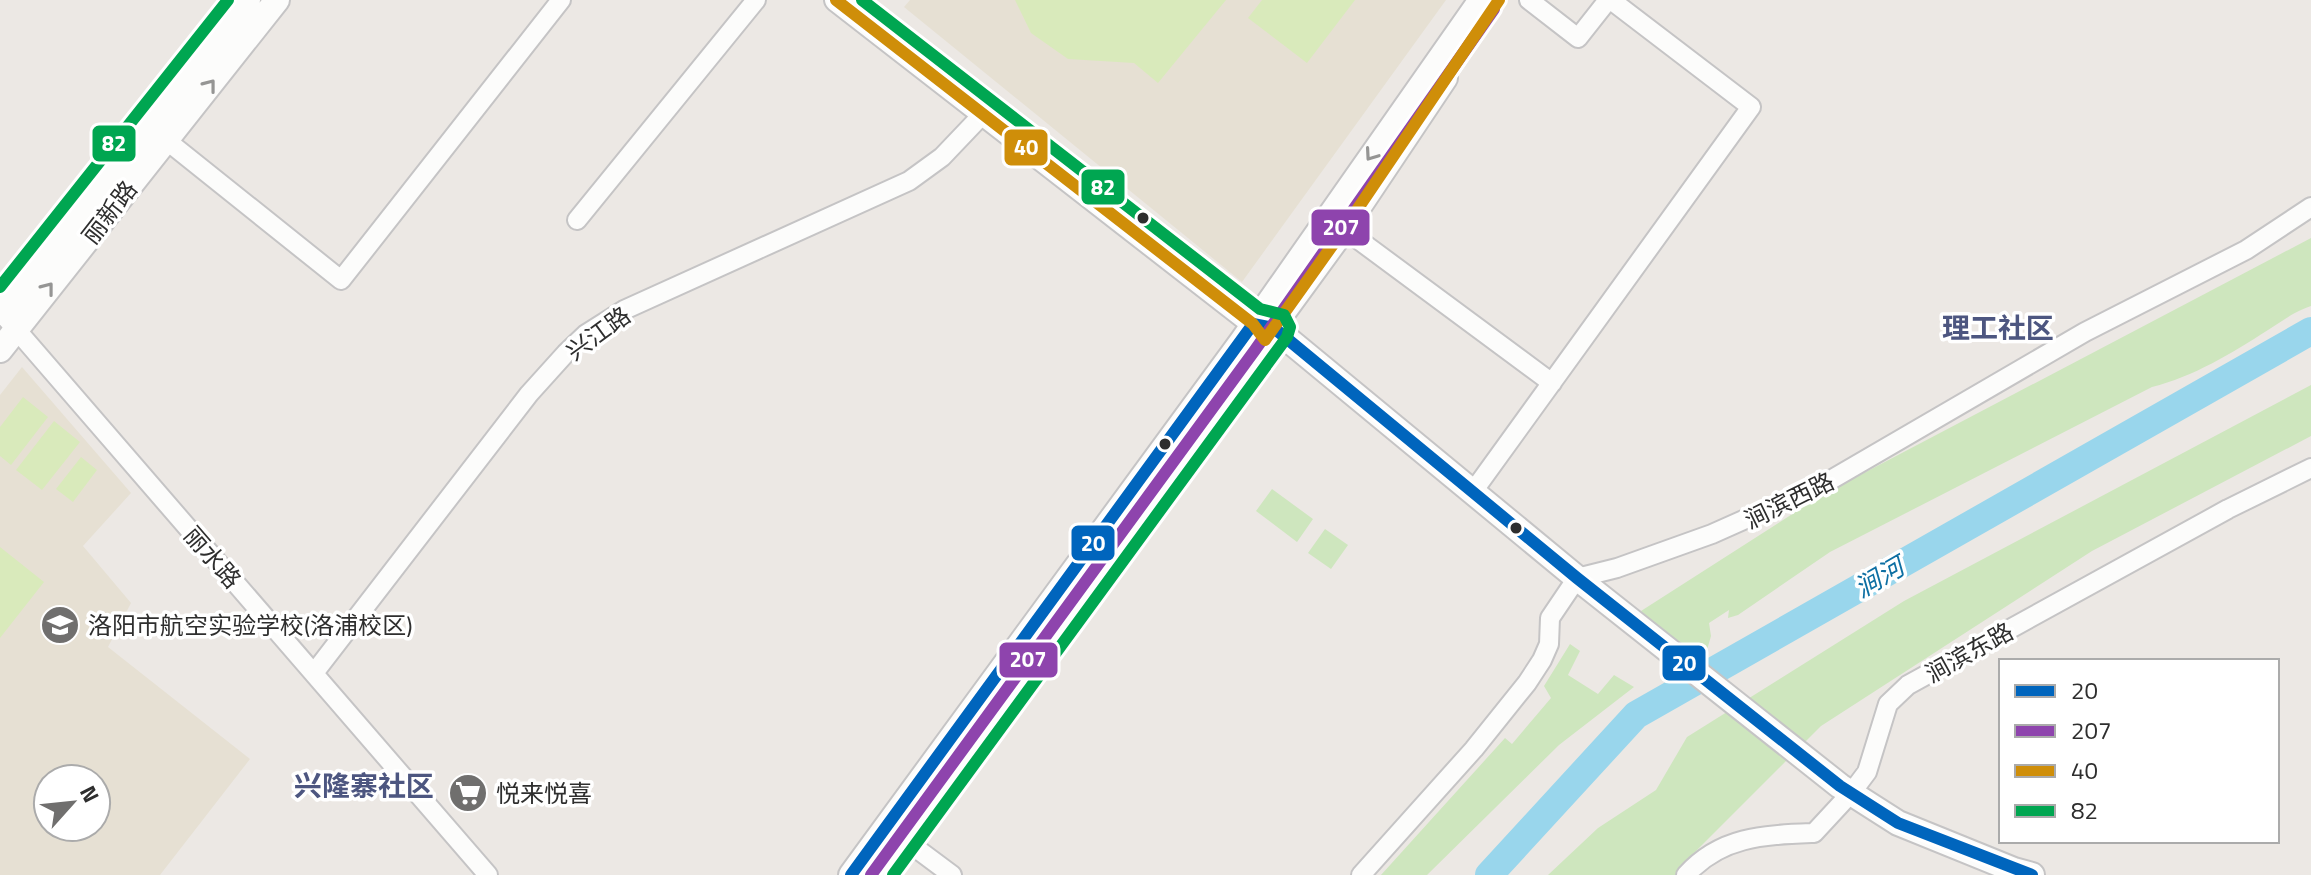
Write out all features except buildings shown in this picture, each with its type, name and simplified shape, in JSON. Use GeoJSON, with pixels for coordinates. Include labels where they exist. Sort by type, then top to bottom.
{"type":"FeatureCollection","features":[{"type":"Feature","properties":{"kind":"main road","name":"丽新路"},"geometry":{"type":"LineString","coordinates":[[157,133],[248,0]]}},
{"type":"Feature","properties":{"kind":"main road","name":"丽新路"},"geometry":{"type":"LineString","coordinates":[[0,350],[5,318],[157,133],[277,0]]}},
{"type":"Feature","properties":{"kind":"main road"},"geometry":{"type":"LineString","coordinates":[[873,875],[1264,331],[1481,0]]}},
{"type":"Feature","properties":{"kind":"main road"},"geometry":{"type":"LineString","coordinates":[[851,875],[1344,229],[1499,0]]}},
{"type":"Feature","properties":{"kind":"main road"},"geometry":{"type":"LineString","coordinates":[[1264,331],[1472,493],[1574,586]]}},
{"type":"Feature","properties":{"kind":"main road"},"geometry":{"type":"LineString","coordinates":[[1264,331],[1574,586],[1889,836],[1985,875]]}},
{"type":"Feature","properties":{"kind":"main road"},"geometry":{"type":"LineString","coordinates":[[1841,795],[1898,823],[2032,875]]}},
{"type":"Feature","properties":{"kind":"street"},"geometry":{"type":"LineString","coordinates":[[157,133],[341,280],[561,0]]}},
{"type":"Feature","properties":{"kind":"street"},"geometry":{"type":"LineString","coordinates":[[577,220],[756,0]]}},
{"type":"Feature","properties":{"kind":"street"},"geometry":{"type":"LineString","coordinates":[[836,0],[1264,331]]}},
{"type":"Feature","properties":{"kind":"street"},"geometry":{"type":"LineString","coordinates":[[1472,493],[1751,107],[1610,0],[1578,38],[1529,0]]}},
{"type":"Feature","properties":{"kind":"street","name":"兴江路"},"geometry":{"type":"LineString","coordinates":[[314,673],[529,394],[586,334],[624,310],[909,181],[942,157],[982,115]]}},
{"type":"Feature","properties":{"kind":"street","name":"涧滨西路"},"geometry":{"type":"LineString","coordinates":[[1574,586],[1712,534],[1822,485],[2085,332],[2246,250],[2311,207]]}},
{"type":"Feature","properties":{"kind":"street"},"geometry":{"type":"LineString","coordinates":[[1344,229],[1552,383]]}},
{"type":"Feature","properties":{"kind":"street","name":"丽水路"},"geometry":{"type":"LineString","coordinates":[[5,318],[488,875]]}},
{"type":"Feature","properties":{"kind":"street","name":"涧滨东路"},"geometry":{"type":"LineString","coordinates":[[1686,875],[1710,851],[1733,843],[1777,834],[1814,833],[1841,795],[1867,772],[1888,704],[1908,685],[2228,509],[2311,468]]}},
{"type":"Feature","properties":{"kind":"street"},"geometry":{"type":"LineString","coordinates":[[1361,875],[1474,749],[1527,683],[1549,644],[1550,618],[1574,586]]}},
{"type":"Feature","properties":{"kind":"street"},"geometry":{"type":"LineString","coordinates":[[901,837],[952,875]]}},
{"type":"Feature","properties":{"kind":"shaded area"},"geometry":{"type":"Polygon","coordinates":[[[910,0],[1446,0],[1242,282],[904,7],[910,0]]]}},
{"type":"Feature","properties":{"kind":"shaded area","name":"洛阳市航空实验学校(洛浦校区)"},"geometry":{"type":"Polygon","coordinates":[[[22,367],[131,493],[83,546],[131,603],[108,647],[250,759],[160,875],[0,875],[0,395],[22,367]]]}},
{"type":"Feature","properties":{"kind":"green space"},"geometry":{"type":"Polygon","coordinates":[[[1015,0],[1226,0],[1158,83],[1134,63],[1068,59],[1031,33],[1015,0]]]}},
{"type":"Feature","properties":{"kind":"green space"},"geometry":{"type":"Polygon","coordinates":[[[1262,0],[1355,0],[1307,63],[1248,18],[1262,0]]]}},
{"type":"Feature","properties":{"kind":"green space"},"geometry":{"type":"Polygon","coordinates":[[[2311,238],[2311,306],[2212,363],[2152,387],[1830,552],[1738,615],[1728,618],[1729,610],[1709,623],[1711,636],[1707,650],[1694,658],[1641,611],[1822,495],[2311,238]]]}},
{"type":"Feature","properties":{"kind":"green space"},"geometry":{"type":"Polygon","coordinates":[[[2311,385],[2311,436],[2092,551],[1821,726],[1675,875],[1548,875],[1598,828],[1656,790],[1687,737],[1904,601],[2311,385]]]}},
{"type":"Feature","properties":{"kind":"green space"},"geometry":{"type":"Polygon","coordinates":[[[23,397],[48,417],[11,465],[0,456],[0,427],[23,397]]]}},
{"type":"Feature","properties":{"kind":"green space"},"geometry":{"type":"Polygon","coordinates":[[[54,421],[80,442],[42,490],[16,470],[54,421]]]}},
{"type":"Feature","properties":{"kind":"green space"},"geometry":{"type":"Polygon","coordinates":[[[81,457],[97,470],[73,502],[56,489],[81,457]]]}},
{"type":"Feature","properties":{"kind":"green space"},"geometry":{"type":"Polygon","coordinates":[[[1272,489],[1313,519],[1297,542],[1256,511],[1272,489]]]}},
{"type":"Feature","properties":{"kind":"green space"},"geometry":{"type":"Polygon","coordinates":[[[1325,529],[1348,545],[1331,569],[1308,553],[1325,529]]]}},
{"type":"Feature","properties":{"kind":"green space"},"geometry":{"type":"Polygon","coordinates":[[[0,547],[44,582],[0,638],[0,547]]]}},
{"type":"Feature","properties":{"kind":"green space"},"geometry":{"type":"Polygon","coordinates":[[[1570,644],[1580,651],[1568,675],[1598,694],[1614,675],[1634,687],[1559,745],[1427,875],[1381,875],[1505,738],[1512,744],[1551,698],[1544,686],[1570,644]]]}},
{"type":"Feature","properties":{"kind":"waterway","name":"涧河"},"geometry":{"type":"LineString","coordinates":[[1489,875],[1636,715],[2311,331]]}},
{"type":"Feature","properties":{"kind":"transit line","name":"82"},"geometry":{"type":"LineString","coordinates":[[0,287],[228,0]]}},
{"type":"Feature","properties":{"kind":"transit line","name":"40"},"geometry":{"type":"LineString","coordinates":[[836,0],[1253,324],[1265,340],[1499,0]]}},
{"type":"Feature","properties":{"kind":"transit line","name":"82"},"geometry":{"type":"LineString","coordinates":[[862,0],[1260,309],[1284,315],[1290,327],[1287,337],[893,875]]}},
{"type":"Feature","properties":{"kind":"transit line","name":"207"},"geometry":{"type":"LineString","coordinates":[[871,875],[1255,350],[1494,9]]}},
{"type":"Feature","properties":{"kind":"transit line","name":"20"},"geometry":{"type":"LineString","coordinates":[[851,875],[1253,324],[1274,328],[1577,578],[1840,786],[1898,823],[2032,875]]}},
{"type":"Feature","properties":{"kind":"place","name":"洛阳市航空实验学校(洛浦校区)"},"geometry":{"type":"Point","coordinates":[60,625]}},
{"type":"Feature","properties":{"kind":"place","name":"悦来悦喜"},"geometry":{"type":"Point","coordinates":[468,793]}},
{"type":"Feature","properties":{"kind":"district","name":"理工社区"},"geometry":{"type":"Point","coordinates":[1998,327]}},
{"type":"Feature","properties":{"kind":"district","name":"兴隆寨社区"},"geometry":{"type":"Point","coordinates":[364,785]}}]}
